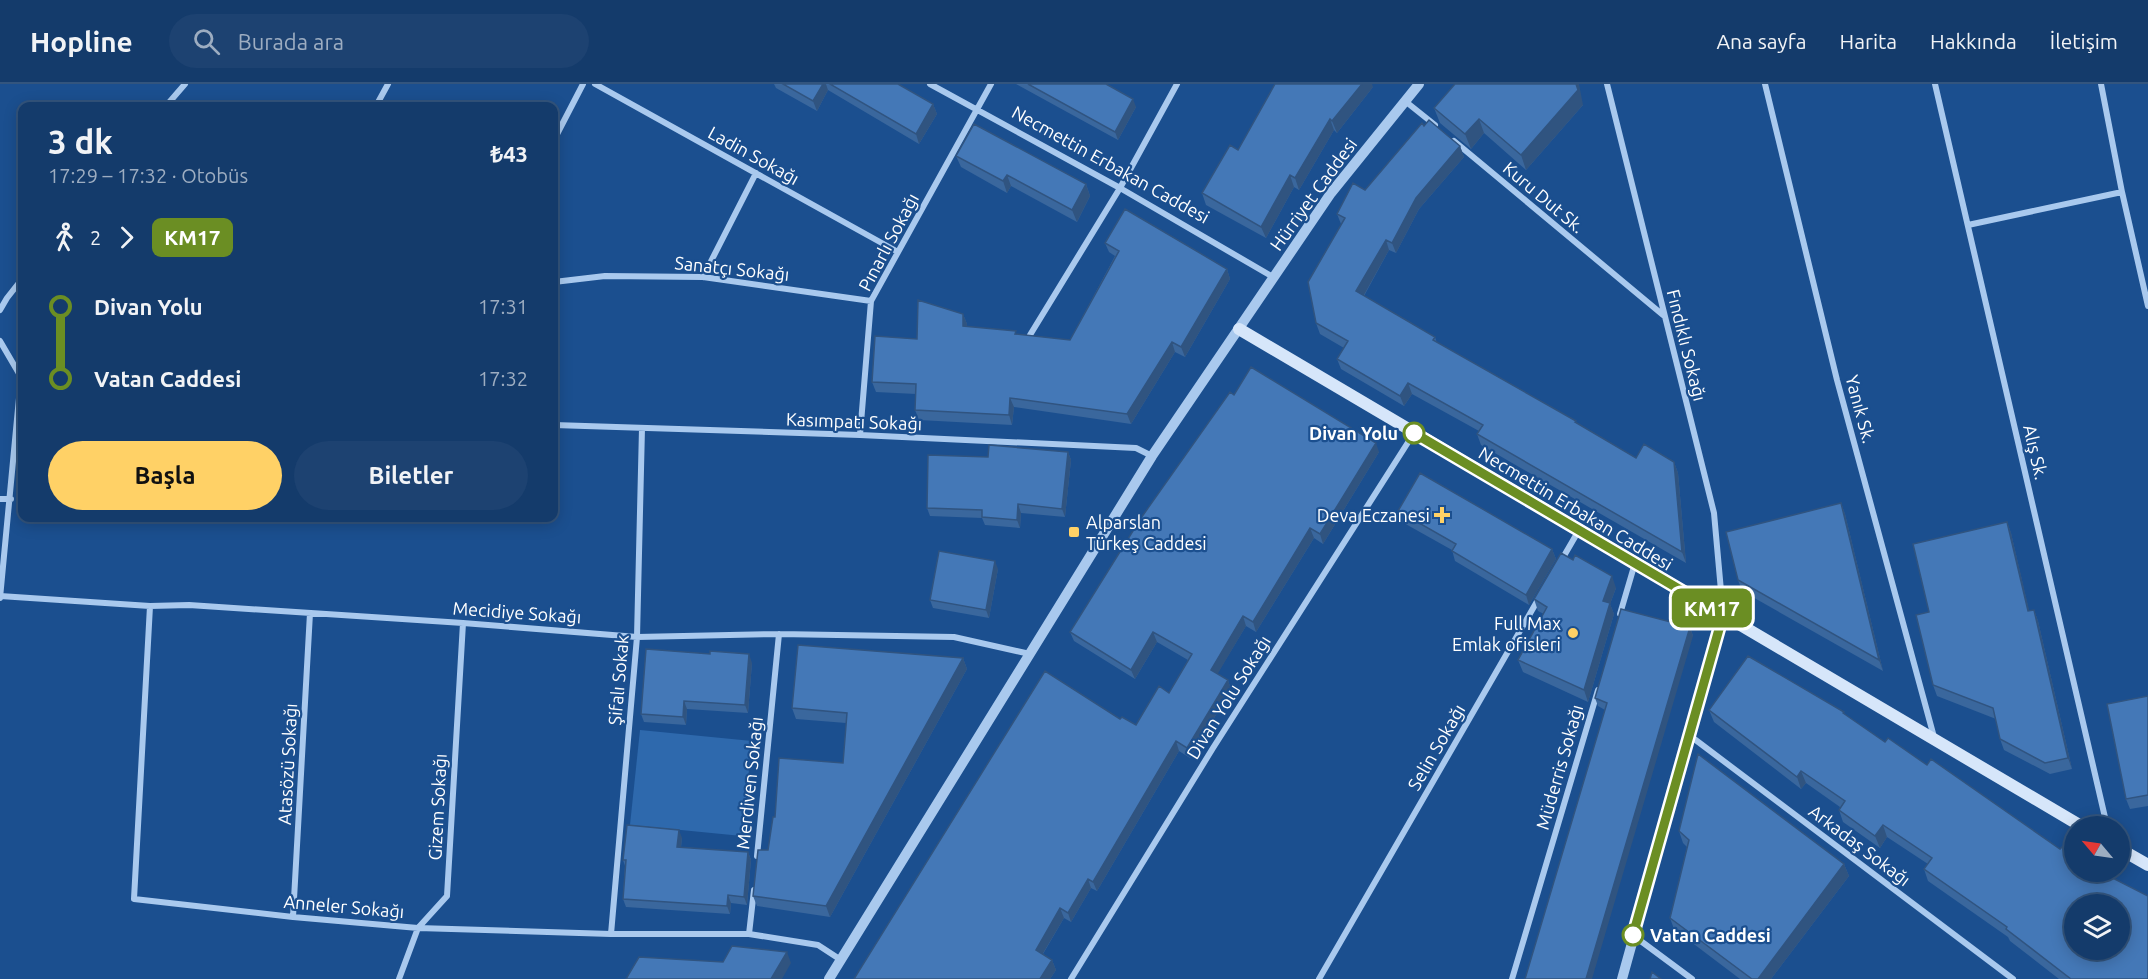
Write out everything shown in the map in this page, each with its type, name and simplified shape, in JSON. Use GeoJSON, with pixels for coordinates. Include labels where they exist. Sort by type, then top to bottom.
{"type":"FeatureCollection","features":[{"type":"Feature","properties":{"kind":"main road","name":"Necmettin Erbakan Caddesi"},"geometry":{"type":"LineString","coordinates":[[1239,329],[2064,816]]}},
{"type":"Feature","properties":{"kind":"main road"},"geometry":{"type":"LineString","coordinates":[[2130,854],[2148,864]]}},
{"type":"Feature","properties":{"kind":"street"},"geometry":{"type":"LineString","coordinates":[[169,102],[185,84]]}},
{"type":"Feature","properties":{"kind":"street"},"geometry":{"type":"LineString","coordinates":[[378,102],[388,84]]}},
{"type":"Feature","properties":{"kind":"street"},"geometry":{"type":"LineString","coordinates":[[558,133],[584,84]]}},
{"type":"Feature","properties":{"kind":"street","name":"Ladin Sokağı"},"geometry":{"type":"LineString","coordinates":[[595,84],[898,252]]}},
{"type":"Feature","properties":{"kind":"street","name":"Necmettin Erbakan Caddesi"},"geometry":{"type":"LineString","coordinates":[[930,84],[1120,188],[1273,277]]}},
{"type":"Feature","properties":{"kind":"street","name":"Pınarlı Sokağı"},"geometry":{"type":"LineString","coordinates":[[860,435],[872,301],[991,84]]}},
{"type":"Feature","properties":{"kind":"street"},"geometry":{"type":"LineString","coordinates":[[1030,335],[1120,188],[1177,84]]}},
{"type":"Feature","properties":{"kind":"street","name":"Hürriyet Caddesi"},"geometry":{"type":"LineString","coordinates":[[1239,329],[1331,193],[1419,84]]}},
{"type":"Feature","properties":{"kind":"street","name":"Fındıklı Sokağı"},"geometry":{"type":"LineString","coordinates":[[1607,84],[1714,513],[1723,615]]}},
{"type":"Feature","properties":{"kind":"street","name":"Yanık Sk."},"geometry":{"type":"LineString","coordinates":[[1766,84],[1833,365],[1935,740]]}},
{"type":"Feature","properties":{"kind":"street","name":"Alış Sk."},"geometry":{"type":"LineString","coordinates":[[1935,84],[2105,816]]}},
{"type":"Feature","properties":{"kind":"street"},"geometry":{"type":"LineString","coordinates":[[2101,84],[2122,192],[2148,306]]}},
{"type":"Feature","properties":{"kind":"street"},"geometry":{"type":"LineString","coordinates":[[1405,101],[1441,130]]}},
{"type":"Feature","properties":{"kind":"street","name":"Kuru Dut Sk."},"geometry":{"type":"LineString","coordinates":[[1450,138],[1664,316]]}},
{"type":"Feature","properties":{"kind":"street"},"geometry":{"type":"LineString","coordinates":[[703,277],[756,173]]}},
{"type":"Feature","properties":{"kind":"street"},"geometry":{"type":"LineString","coordinates":[[1968,225],[2122,192]]}},
{"type":"Feature","properties":{"kind":"street","name":"Sanatçı Sokağı"},"geometry":{"type":"LineString","coordinates":[[558,282],[605,276],[703,277],[872,301]]}},
{"type":"Feature","properties":{"kind":"street"},"geometry":{"type":"LineString","coordinates":[[0,310],[18,284]]}},
{"type":"Feature","properties":{"kind":"street"},"geometry":{"type":"LineString","coordinates":[[829,979],[1152,456],[1239,329]]}},
{"type":"Feature","properties":{"kind":"street"},"geometry":{"type":"LineString","coordinates":[[0,341],[18,370]]}},
{"type":"Feature","properties":{"kind":"street","name":"Kasımpatı Sokağı"},"geometry":{"type":"LineString","coordinates":[[558,425],[860,435],[1136,448],[1152,456]]}},
{"type":"Feature","properties":{"kind":"street"},"geometry":{"type":"LineString","coordinates":[[0,597],[18,427]]}},
{"type":"Feature","properties":{"kind":"street","name":"Şifalı Sokak"},"geometry":{"type":"LineString","coordinates":[[611,934],[638,637],[642,428]]}},
{"type":"Feature","properties":{"kind":"street","name":"Divan Yolu Sokağı"},"geometry":{"type":"LineString","coordinates":[[1071,979],[1213,748],[1414,433]]}},
{"type":"Feature","properties":{"kind":"street"},"geometry":{"type":"LineString","coordinates":[[0,499],[11,499]]}},
{"type":"Feature","properties":{"kind":"street"},"geometry":{"type":"LineString","coordinates":[[1555,571],[1579,530]]}},
{"type":"Feature","properties":{"kind":"street"},"geometry":{"type":"LineString","coordinates":[[1618,620],[1635,563]]}},
{"type":"Feature","properties":{"kind":"street","name":"Selin Sokağı"},"geometry":{"type":"LineString","coordinates":[[1319,979],[1543,591]]}},
{"type":"Feature","properties":{"kind":"street","name":"Mecidiye Sokağı"},"geometry":{"type":"LineString","coordinates":[[0,597],[150,606],[189,605],[638,637],[779,634],[954,637],[1030,654]]}},
{"type":"Feature","properties":{"kind":"street","name":"Anneler Sokağı"},"geometry":{"type":"LineString","coordinates":[[150,606],[134,899],[418,928],[611,934],[749,934],[818,945],[841,960]]}},
{"type":"Feature","properties":{"kind":"street","name":"Atasözü Sokağı"},"geometry":{"type":"LineString","coordinates":[[293,917],[310,613]]}},
{"type":"Feature","properties":{"kind":"street"},"geometry":{"type":"LineString","coordinates":[[1622,979],[1723,615]]}},
{"type":"Feature","properties":{"kind":"street","name":"Gizem Sokağı"},"geometry":{"type":"LineString","coordinates":[[399,979],[418,928],[447,896],[463,623]]}},
{"type":"Feature","properties":{"kind":"street","name":"Merdiven Sokağı"},"geometry":{"type":"LineString","coordinates":[[756,865],[779,634]]}},
{"type":"Feature","properties":{"kind":"street","name":"Müderris Sokağı"},"geometry":{"type":"LineString","coordinates":[[1512,979],[1599,687]]}},
{"type":"Feature","properties":{"kind":"street","name":"Arkadaş Sokağı"},"geometry":{"type":"LineString","coordinates":[[1689,735],[2013,979]]}},
{"type":"Feature","properties":{"kind":"street","name":"Merdiven Sokağı"},"geometry":{"type":"LineString","coordinates":[[749,934],[755,876]]}},
{"type":"Feature","properties":{"kind":"street"},"geometry":{"type":"LineString","coordinates":[[1633,935],[1692,979]]}},
{"type":"Feature","properties":{"kind":"shaded area"},"geometry":{"type":"Polygon","coordinates":[[[640,730],[752,741],[742,836],[630,825],[640,730]]]}},
{"type":"Feature","properties":{"kind":"building"},"geometry":{"type":"Polygon","coordinates":[[[783,84],[823,84],[813,101],[783,84]]]}},
{"type":"Feature","properties":{"kind":"building"},"geometry":{"type":"Polygon","coordinates":[[[830,84],[898,84],[933,104],[916,134],[830,84]]]}},
{"type":"Feature","properties":{"kind":"building"},"geometry":{"type":"Polygon","coordinates":[[[1028,84],[1106,84],[1133,99],[1115,132],[1028,84]]]}},
{"type":"Feature","properties":{"kind":"building"},"geometry":{"type":"Polygon","coordinates":[[[1275,84],[1362,84],[1332,121],[1330,119],[1295,178],[1290,175],[1261,227],[1202,193],[1230,145],[1238,150],[1275,84]]]}},
{"type":"Feature","properties":{"kind":"building"},"geometry":{"type":"Polygon","coordinates":[[[1455,84],[1576,84],[1578,90],[1521,155],[1479,119],[1465,134],[1434,108],[1455,84]]]}},
{"type":"Feature","properties":{"kind":"building"},"geometry":{"type":"Polygon","coordinates":[[[1429,120],[1460,146],[1416,198],[1392,243],[1386,240],[1356,291],[1435,337],[1433,340],[1576,421],[1636,458],[1644,444],[1674,462],[1682,552],[1477,434],[1483,425],[1408,383],[1400,396],[1337,359],[1348,341],[1316,323],[1308,282],[1345,218],[1337,214],[1353,183],[1365,190],[1422,123],[1424,126],[1429,120]]]}},
{"type":"Feature","properties":{"kind":"building"},"geometry":{"type":"Polygon","coordinates":[[[974,124],[1086,184],[1072,210],[1007,175],[1003,181],[956,156],[974,124]]]}},
{"type":"Feature","properties":{"kind":"building"},"geometry":{"type":"Polygon","coordinates":[[[1125,209],[1227,269],[1181,347],[1172,342],[1127,414],[1010,398],[1009,415],[915,410],[916,384],[872,382],[875,336],[917,339],[918,300],[963,314],[963,326],[1016,331],[1015,334],[1070,340],[1119,251],[1105,243],[1125,209]]]}},
{"type":"Feature","properties":{"kind":"building"},"geometry":{"type":"Polygon","coordinates":[[[1251,367],[1376,443],[1320,534],[1310,528],[1253,622],[1243,616],[1211,670],[1228,680],[1187,748],[1176,741],[1093,882],[1088,879],[1068,913],[1060,908],[1036,950],[1052,960],[1040,979],[854,979],[1045,671],[1120,719],[1122,717],[1136,725],[1159,686],[1169,693],[1192,654],[1153,632],[1131,670],[1070,632],[1141,518],[1230,392],[1234,395],[1251,367]]]}},
{"type":"Feature","properties":{"kind":"building"},"geometry":{"type":"Polygon","coordinates":[[[989,445],[1068,452],[1062,509],[1018,504],[1017,520],[982,517],[982,510],[927,508],[928,455],[988,457],[989,445]]]}},
{"type":"Feature","properties":{"kind":"building"},"geometry":{"type":"Polygon","coordinates":[[[1420,473],[1552,549],[1526,595],[1452,551],[1456,544],[1398,511],[1420,473]]]}},
{"type":"Feature","properties":{"kind":"building"},"geometry":{"type":"Polygon","coordinates":[[[1841,503],[1879,660],[1738,580],[1726,532],[1841,503]]]}},
{"type":"Feature","properties":{"kind":"building"},"geometry":{"type":"Polygon","coordinates":[[[2007,522],[2028,611],[2034,610],[2068,758],[2045,763],[2000,739],[1993,708],[1933,685],[1916,615],[1929,612],[1913,544],[2007,522]]]}},
{"type":"Feature","properties":{"kind":"building"},"geometry":{"type":"Polygon","coordinates":[[[939,551],[995,561],[986,610],[930,600],[939,551]]]}},
{"type":"Feature","properties":{"kind":"building","name":"Full Max Emlak ofisleri"},"geometry":{"type":"Polygon","coordinates":[[[1561,553],[1573,560],[1575,555],[1612,576],[1603,601],[1610,603],[1584,690],[1518,660],[1547,607],[1534,599],[1561,553]]]}},
{"type":"Feature","properties":{"kind":"building"},"geometry":{"type":"Polygon","coordinates":[[[1621,609],[1690,627],[1586,979],[1525,979],[1607,703],[1595,698],[1621,609]]]}},
{"type":"Feature","properties":{"kind":"building"},"geometry":{"type":"Polygon","coordinates":[[[798,645],[963,658],[826,906],[753,896],[758,850],[768,850],[773,817],[775,817],[779,758],[843,763],[847,713],[792,708],[798,645]]]}},
{"type":"Feature","properties":{"kind":"building"},"geometry":{"type":"Polygon","coordinates":[[[646,649],[710,654],[710,651],[749,654],[745,705],[684,701],[683,717],[641,714],[646,649]]]}},
{"type":"Feature","properties":{"kind":"building"},"geometry":{"type":"Polygon","coordinates":[[[1748,656],[1844,712],[1885,742],[1888,738],[1927,765],[1931,759],[2060,849],[2062,847],[2064,848],[2064,882],[2121,882],[2148,896],[2148,979],[2071,979],[2006,929],[2007,927],[1924,869],[1932,858],[1883,825],[1875,836],[1839,810],[1845,801],[1801,771],[1797,777],[1709,710],[1748,656]]]}},
{"type":"Feature","properties":{"kind":"building"},"geometry":{"type":"Polygon","coordinates":[[[2148,696],[2148,795],[2126,799],[2107,704],[2148,696]]]}},
{"type":"Feature","properties":{"kind":"building"},"geometry":{"type":"Polygon","coordinates":[[[1698,754],[1844,864],[1758,979],[1752,979],[1670,918],[1689,840],[1679,831],[1698,754]]]}},
{"type":"Feature","properties":{"kind":"building"},"geometry":{"type":"Polygon","coordinates":[[[627,825],[679,830],[677,847],[748,852],[744,897],[728,895],[727,906],[623,899],[626,860],[623,860],[627,825]]]}},
{"type":"Feature","properties":{"kind":"building"},"geometry":{"type":"Polygon","coordinates":[[[732,946],[787,952],[771,979],[626,979],[639,957],[723,962],[732,946]]]}},
{"type":"Feature","properties":{"kind":"building"},"geometry":{"type":"Polygon","coordinates":[[[1652,972],[1661,979],[1650,979],[1652,972]]]}},
{"type":"Feature","properties":{"kind":"bus line","name":"KM17"},"geometry":{"type":"LineString","coordinates":[[1414,433],[1723,615],[1633,935]]}},
{"type":"Feature","properties":{"kind":"place","name":"Divan Yolu"},"geometry":{"type":"Point","coordinates":[1414,433]}},
{"type":"Feature","properties":{"kind":"place","name":"Deva Eczanesi"},"geometry":{"type":"Point","coordinates":[1442,515]}},
{"type":"Feature","properties":{"kind":"place","name":"Alparslan Türkeş Caddesi"},"geometry":{"type":"Point","coordinates":[1074,532]}},
{"type":"Feature","properties":{"kind":"place","name":"Full Max Emlak ofisleri"},"geometry":{"type":"Point","coordinates":[1573,633]}},
{"type":"Feature","properties":{"kind":"place","name":"Vatan Caddesi"},"geometry":{"type":"Point","coordinates":[1633,935]}}]}
